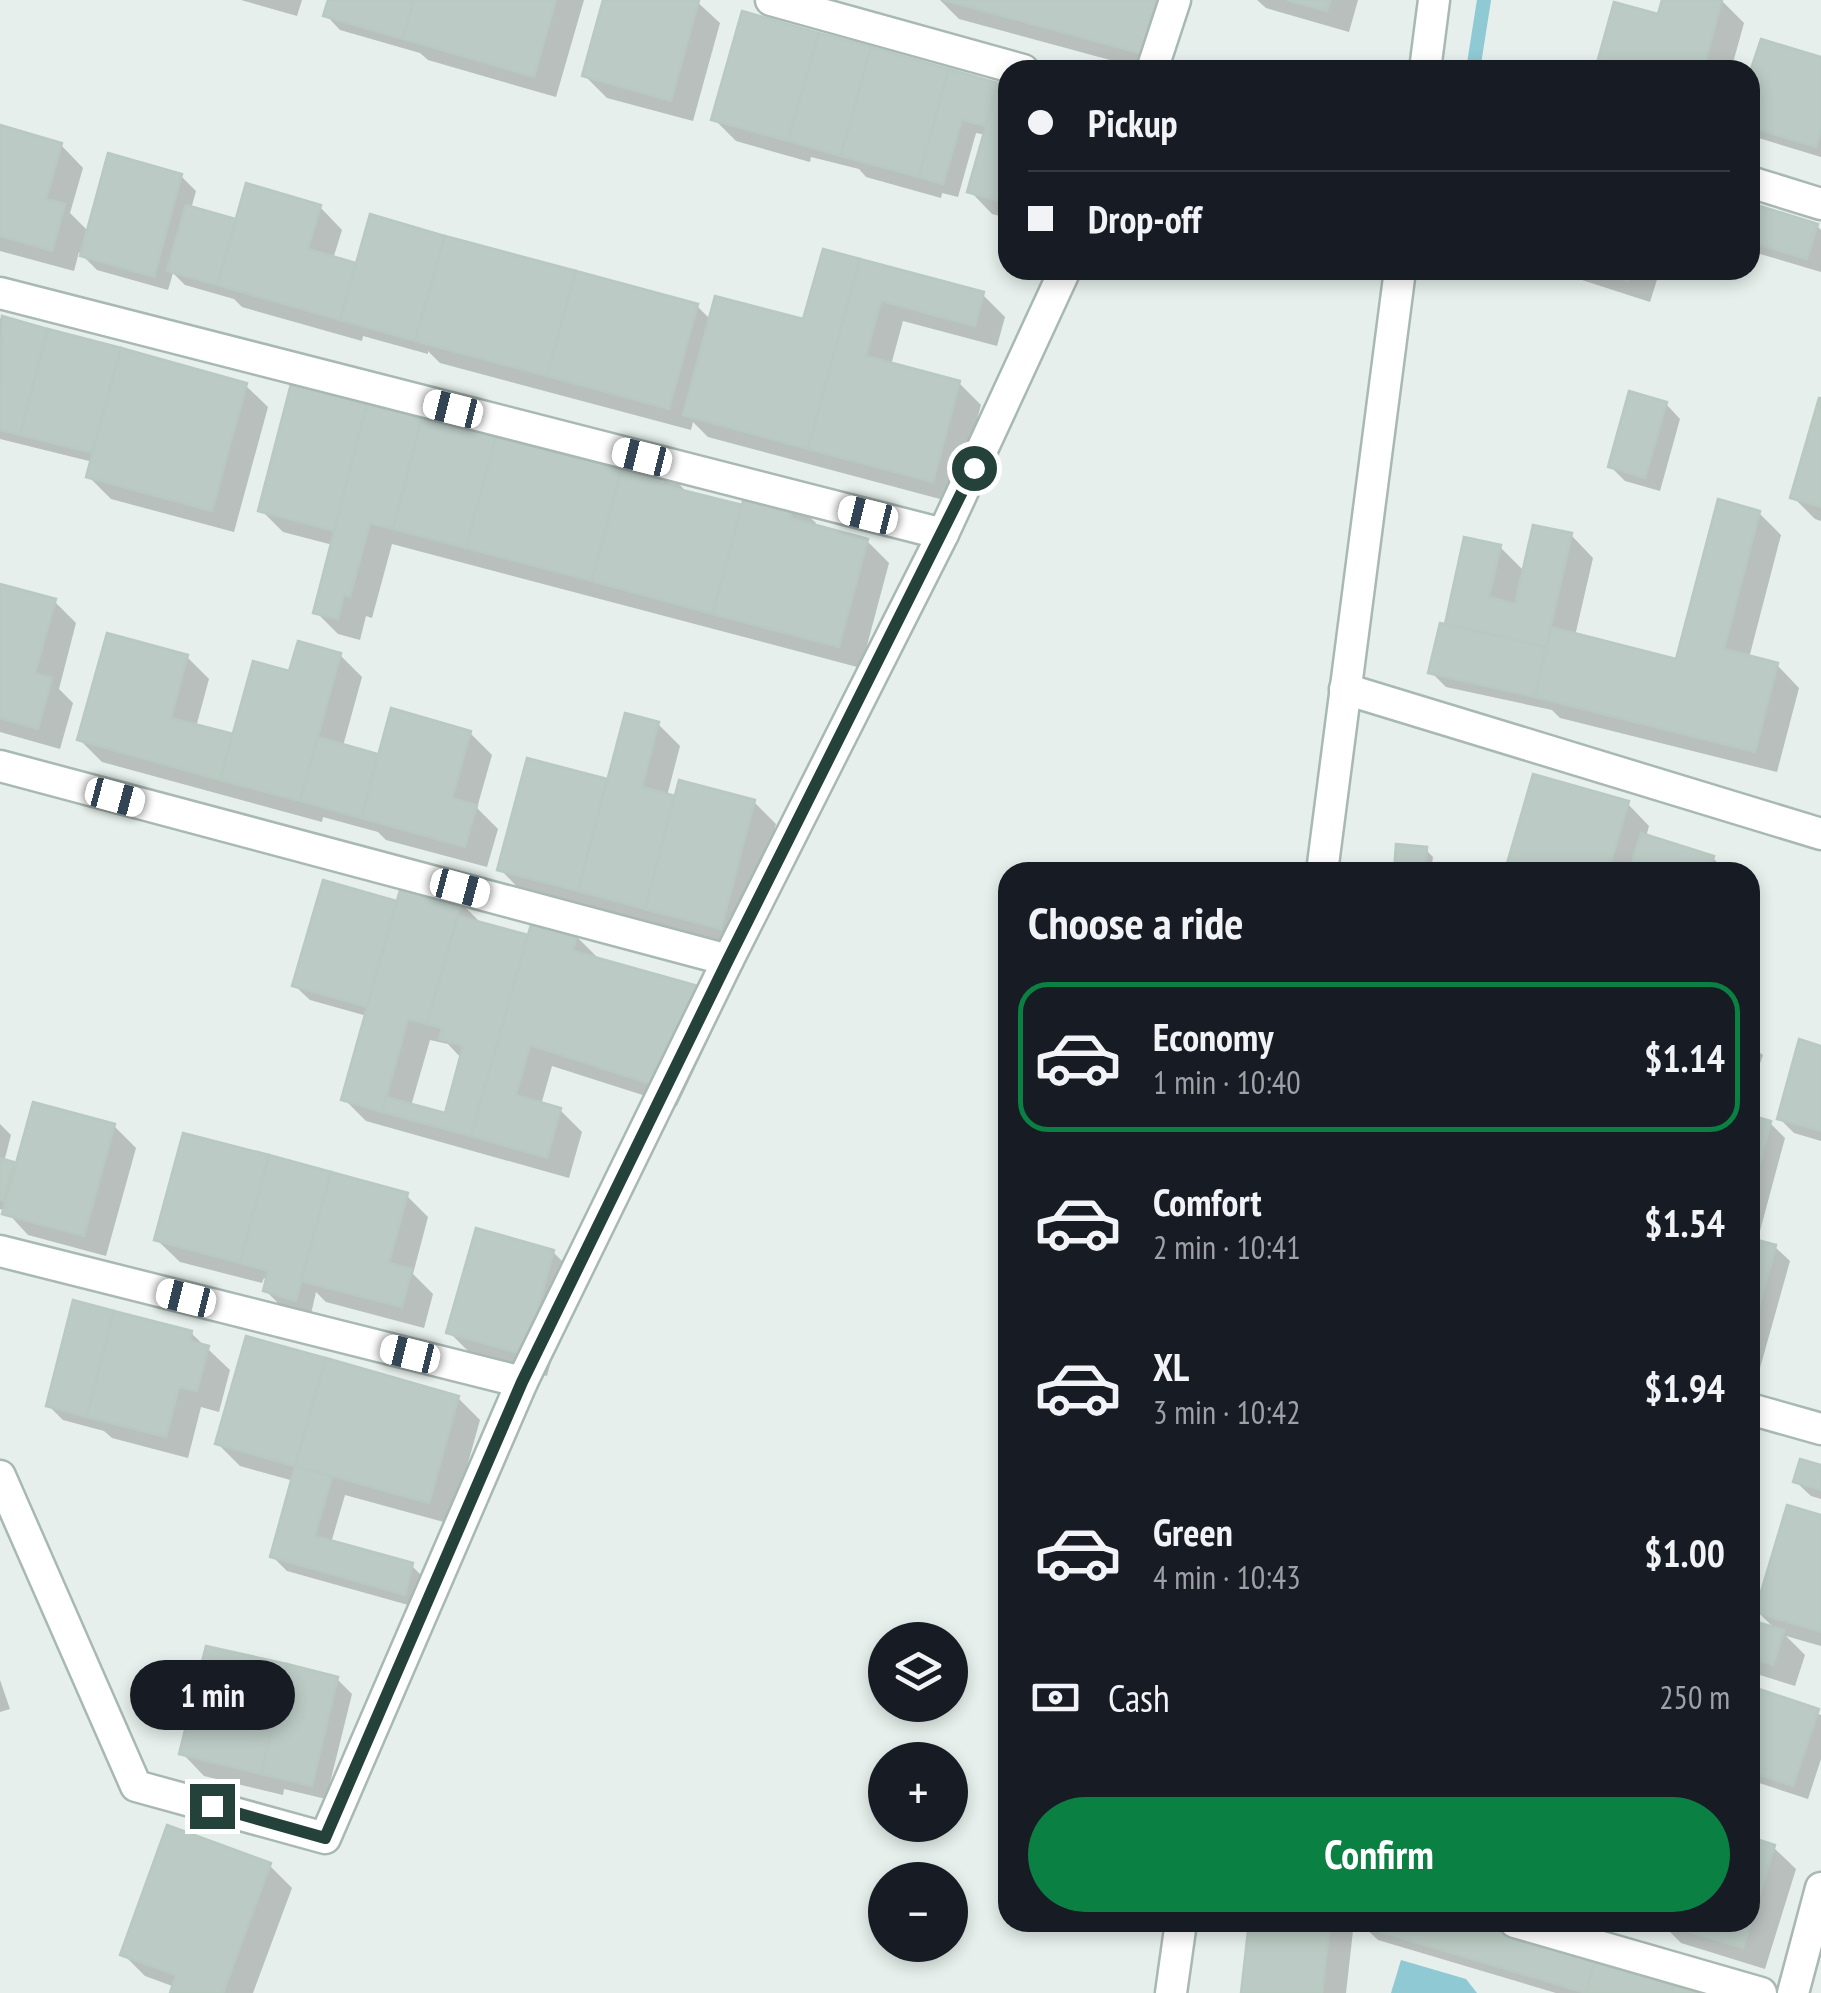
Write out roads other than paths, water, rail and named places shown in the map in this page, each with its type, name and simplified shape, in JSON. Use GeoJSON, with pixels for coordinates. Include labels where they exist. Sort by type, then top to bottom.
{"type":"FeatureCollection","features":[{"type":"Feature","properties":{"kind":"street"},"geometry":{"type":"LineString","coordinates":[[771,0],[998,63]]}},
{"type":"Feature","properties":{"kind":"street"},"geometry":{"type":"LineString","coordinates":[[1155,60],[1174,0]]}},
{"type":"Feature","properties":{"kind":"street"},"geometry":{"type":"LineString","coordinates":[[1427,60],[1434,0]]}},
{"type":"Feature","properties":{"kind":"street"},"geometry":{"type":"LineString","coordinates":[[1760,185],[1821,204]]}},
{"type":"Feature","properties":{"kind":"street"},"geometry":{"type":"LineString","coordinates":[[0,1476],[136,1786],[325,1838],[522,1382],[728,960],[944,534],[1060,280]]}},
{"type":"Feature","properties":{"kind":"street"},"geometry":{"type":"LineString","coordinates":[[1323,862],[1399,280]]}},
{"type":"Feature","properties":{"kind":"street"},"geometry":{"type":"LineString","coordinates":[[0,293],[944,534]]}},
{"type":"Feature","properties":{"kind":"street"},"geometry":{"type":"LineString","coordinates":[[1345,689],[1821,834]]}},
{"type":"Feature","properties":{"kind":"street"},"geometry":{"type":"LineString","coordinates":[[0,766],[728,960]]}},
{"type":"Feature","properties":{"kind":"street"},"geometry":{"type":"LineString","coordinates":[[0,1251],[522,1382]]}},
{"type":"Feature","properties":{"kind":"street"},"geometry":{"type":"LineString","coordinates":[[1760,1411],[1821,1429]]}},
{"type":"Feature","properties":{"kind":"street"},"geometry":{"type":"LineString","coordinates":[[1793,1993],[1821,1888]]}},
{"type":"Feature","properties":{"kind":"street"},"geometry":{"type":"LineString","coordinates":[[1171,1993],[1180,1932]]}},
{"type":"Feature","properties":{"kind":"street"},"geometry":{"type":"LineString","coordinates":[[1550,1932],[1761,1993]]}},
{"type":"Feature","properties":{"kind":"water"},"geometry":{"type":"Polygon","coordinates":[[[1401,1960],[1466,1979],[1477,1993],[1391,1993],[1401,1960]]]}},
{"type":"Feature","properties":{"kind":"waterway"},"geometry":{"type":"LineString","coordinates":[[1475,60],[1484,0]]}}]}
